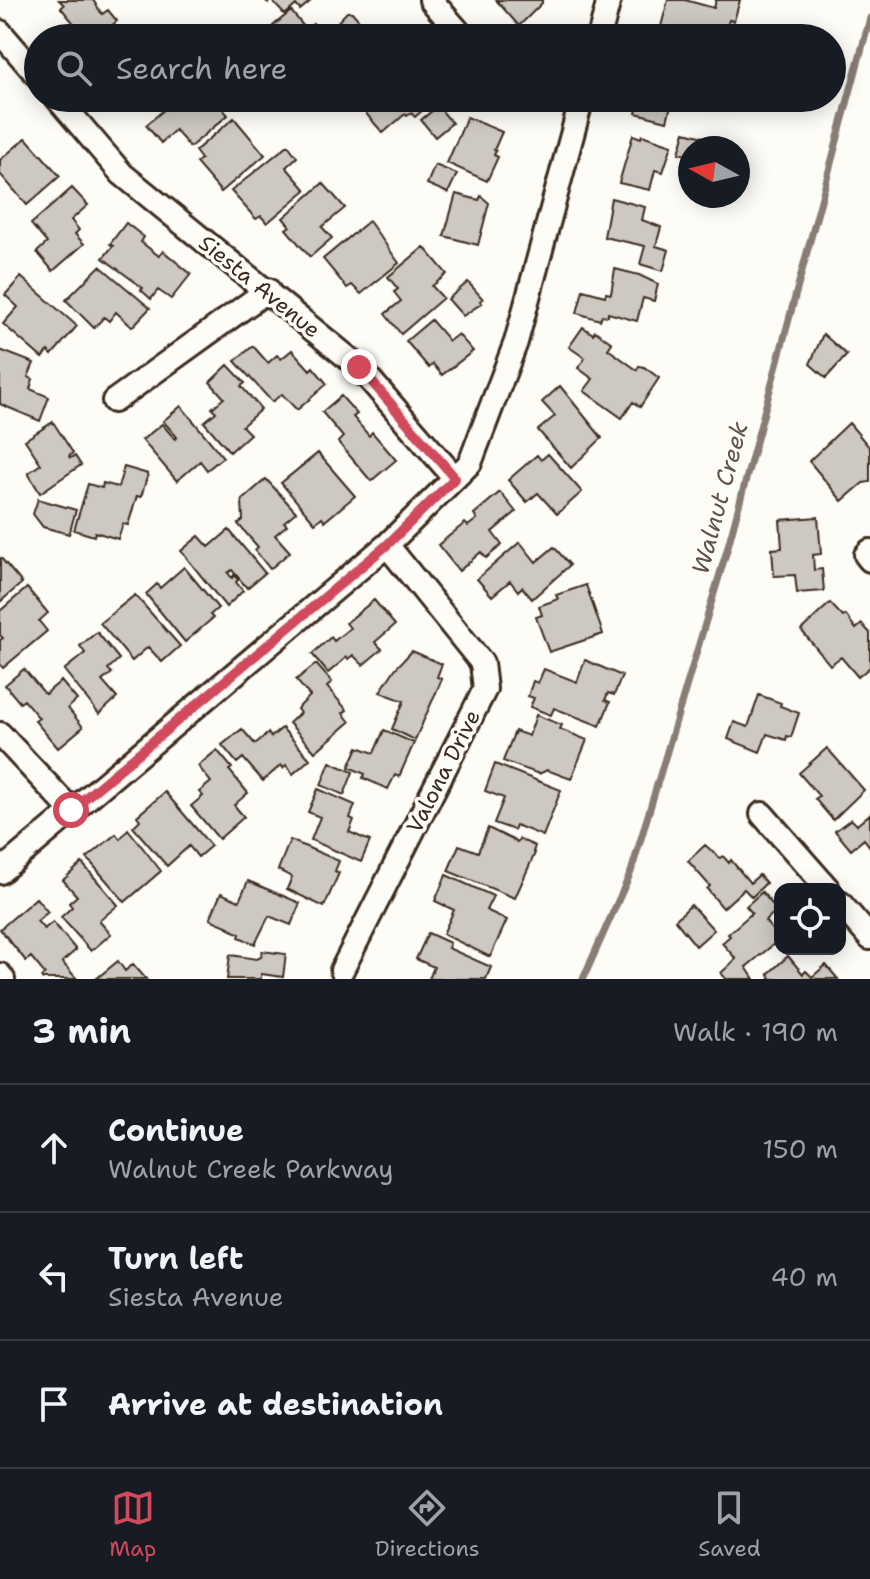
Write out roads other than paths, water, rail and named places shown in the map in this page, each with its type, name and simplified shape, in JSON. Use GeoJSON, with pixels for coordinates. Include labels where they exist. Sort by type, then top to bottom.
{"type":"FeatureCollection","features":[{"type":"Feature","properties":{"kind":"street"},"geometry":{"type":"LineString","coordinates":[[431,0],[452,24]]}},
{"type":"Feature","properties":{"kind":"street"},"geometry":{"type":"LineString","coordinates":[[603,24],[609,0]]}},
{"type":"Feature","properties":{"kind":"street"},"geometry":{"type":"LineString","coordinates":[[0,32],[24,60]]}},
{"type":"Feature","properties":{"kind":"street","name":"Siesta Avenue"},"geometry":{"type":"LineString","coordinates":[[69,112],[122,174],[359,367],[455,478]]}},
{"type":"Feature","properties":{"kind":"street"},"geometry":{"type":"LineString","coordinates":[[0,872],[387,545],[470,463],[516,342],[571,112]]}},
{"type":"Feature","properties":{"kind":"street"},"geometry":{"type":"LineString","coordinates":[[114,401],[268,290]]}},
{"type":"Feature","properties":{"kind":"street","name":"Valona Drive"},"geometry":{"type":"LineString","coordinates":[[342,970],[485,689],[482,663],[387,545]]}},
{"type":"Feature","properties":{"kind":"street"},"geometry":{"type":"LineString","coordinates":[[870,551],[866,555],[870,560]]}},
{"type":"Feature","properties":{"kind":"street"},"geometry":{"type":"LineString","coordinates":[[0,734],[71,810]]}},
{"type":"Feature","properties":{"kind":"street"},"geometry":{"type":"LineString","coordinates":[[762,814],[823,883]]}},
{"type":"Feature","properties":{"kind":"street"},"geometry":{"type":"LineString","coordinates":[[846,910],[870,938]]}},
{"type":"Feature","properties":{"kind":"waterway","name":"Walnut Creek"},"geometry":{"type":"LineString","coordinates":[[846,107],[870,18]]}},
{"type":"Feature","properties":{"kind":"waterway","name":"Walnut Creek"},"geometry":{"type":"LineString","coordinates":[[583,979],[631,872],[727,550],[845,112]]}}]}
